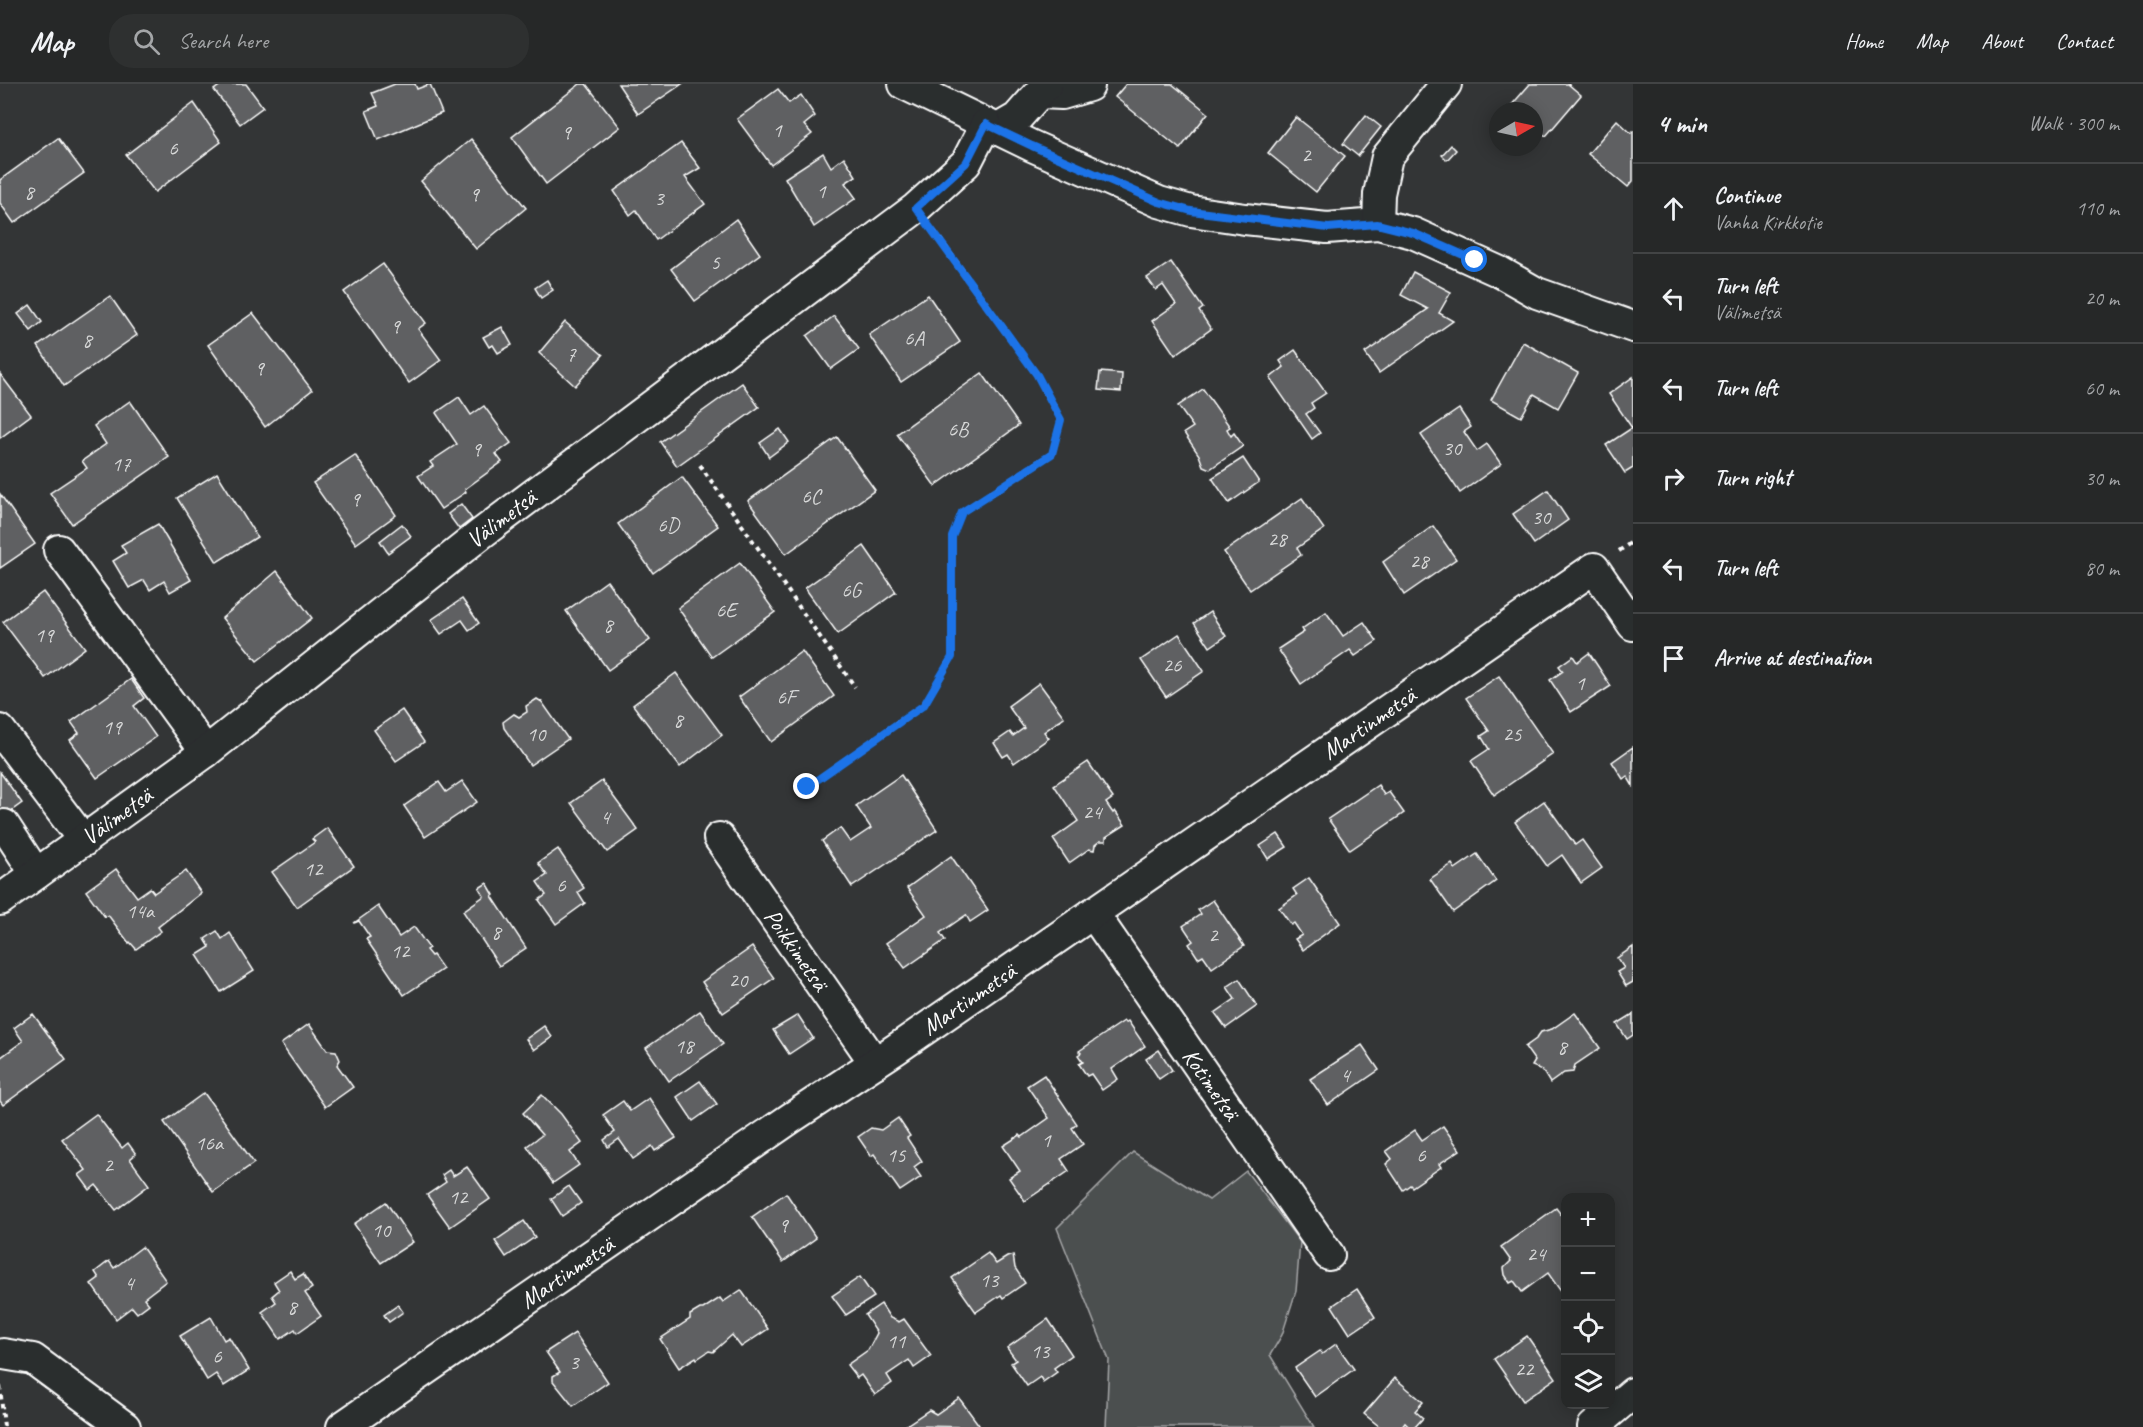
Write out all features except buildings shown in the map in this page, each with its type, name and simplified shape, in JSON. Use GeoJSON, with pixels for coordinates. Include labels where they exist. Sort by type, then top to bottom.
{"type":"FeatureCollection","features":[{"type":"Feature","properties":{"kind":"street"},"geometry":{"type":"LineString","coordinates":[[904,84],[992,127],[1159,202],[1191,211],[1328,228],[1377,224],[1413,233],[1500,272],[1538,293],[1633,327]]}},
{"type":"Feature","properties":{"kind":"street"},"geometry":{"type":"LineString","coordinates":[[1377,224],[1379,194],[1387,157],[1446,84]]}},
{"type":"Feature","properties":{"kind":"street"},"geometry":{"type":"LineString","coordinates":[[992,127],[1017,118],[1043,88],[1062,94],[1089,86]]}},
{"type":"Feature","properties":{"kind":"street","name":"Välimetsä"},"geometry":{"type":"LineString","coordinates":[[0,900],[206,752],[482,533],[916,208],[966,163],[992,127]]}},
{"type":"Feature","properties":{"kind":"street"},"geometry":{"type":"LineString","coordinates":[[59,550],[206,752]]}},
{"type":"Feature","properties":{"kind":"street","name":"Martinmetsä"},"geometry":{"type":"LineString","coordinates":[[342,1427],[1594,568],[1633,625]]}},
{"type":"Feature","properties":{"kind":"street"},"geometry":{"type":"LineString","coordinates":[[0,730],[84,841]]}},
{"type":"Feature","properties":{"kind":"street"},"geometry":{"type":"LineString","coordinates":[[3,825],[36,874]]}},
{"type":"Feature","properties":{"kind":"street","name":"Poikkimetsä"},"geometry":{"type":"LineString","coordinates":[[719,838],[875,1063]]}},
{"type":"Feature","properties":{"kind":"street","name":"Kotimetsä"},"geometry":{"type":"LineString","coordinates":[[1093,913],[1329,1255]]}},
{"type":"Feature","properties":{"kind":"street"},"geometry":{"type":"LineString","coordinates":[[3,1354],[33,1359],[126,1427]]}},
{"type":"Feature","properties":{"kind":"street"},"geometry":{"type":"LineString","coordinates":[[1593,1427],[1633,1393]]}},
{"type":"Feature","properties":{"kind":"path"},"geometry":{"type":"LineString","coordinates":[[807,787],[924,705],[952,657],[952,537],[962,512],[1052,454],[1061,420],[1037,375],[916,208]]}},
{"type":"Feature","properties":{"kind":"path"},"geometry":{"type":"LineString","coordinates":[[700,465],[855,687]]}},
{"type":"Feature","properties":{"kind":"path"},"geometry":{"type":"LineString","coordinates":[[0,1386],[4,1427]]}},
{"type":"Feature","properties":{"kind":"shaded area"},"geometry":{"type":"Polygon","coordinates":[[[1133,1152],[1209,1200],[1246,1171],[1300,1242],[1296,1291],[1282,1335],[1270,1355],[1314,1427],[1106,1427],[1109,1360],[1057,1228],[1133,1152]]]}},
{"type":"Feature","properties":{"kind":"route"},"geometry":{"type":"LineString","coordinates":[[807,787],[924,705],[952,657],[952,537],[962,512],[1052,454],[1061,420],[1037,375],[916,208],[966,163],[986,124],[1159,202],[1191,211],[1328,228],[1377,224],[1413,233],[1475,260]]}}]}
